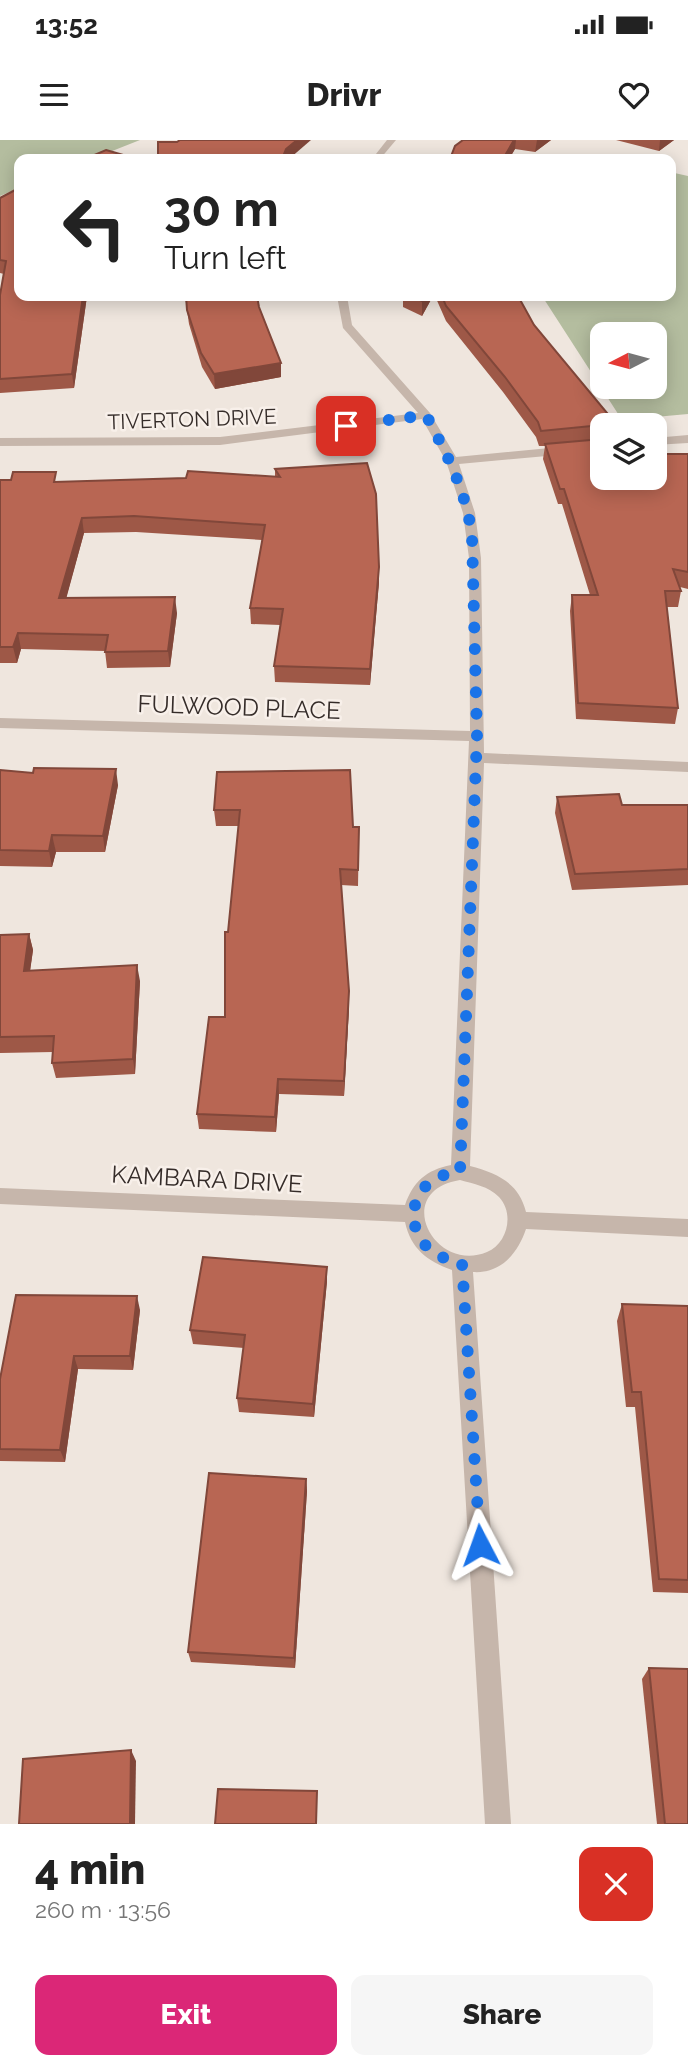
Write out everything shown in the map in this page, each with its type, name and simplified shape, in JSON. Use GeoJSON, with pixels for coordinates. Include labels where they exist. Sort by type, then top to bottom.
{"type":"FeatureCollection","features":[{"type":"Feature","properties":{"kind":"street"},"geometry":{"type":"LineString","coordinates":[[380,154],[392,140]]}},
{"type":"Feature","properties":{"kind":"street"},"geometry":{"type":"LineString","coordinates":[[343,301],[347,326],[426,415],[452,461],[469,513],[475,558],[477,736],[460,1172]]}},
{"type":"Feature","properties":{"kind":"street","name":"TIVERTON DRIVE"},"geometry":{"type":"LineString","coordinates":[[0,442],[220,441],[292,435],[426,415]]}},
{"type":"Feature","properties":{"kind":"street"},"geometry":{"type":"LineString","coordinates":[[667,441],[688,439]]}},
{"type":"Feature","properties":{"kind":"street"},"geometry":{"type":"LineString","coordinates":[[452,461],[590,448]]}},
{"type":"Feature","properties":{"kind":"street","name":"FULWOOD PLACE"},"geometry":{"type":"LineString","coordinates":[[0,723],[477,736]]}},
{"type":"Feature","properties":{"kind":"street"},"geometry":{"type":"LineString","coordinates":[[476,758],[688,767]]}},
{"type":"Feature","properties":{"kind":"street"},"geometry":{"type":"LineString","coordinates":[[460,1172],[478,1174],[495,1181],[509,1192],[519,1220],[516,1236],[506,1250],[492,1259],[462,1263],[443,1258],[428,1248],[417,1235],[412,1214],[416,1199],[426,1186],[439,1176],[460,1172]]}},
{"type":"Feature","properties":{"kind":"street","name":"KAMBARA DRIVE"},"geometry":{"type":"LineString","coordinates":[[0,1196],[412,1214]]}},
{"type":"Feature","properties":{"kind":"street"},"geometry":{"type":"LineString","coordinates":[[519,1220],[688,1228]]}},
{"type":"Feature","properties":{"kind":"street"},"geometry":{"type":"LineString","coordinates":[[462,1263],[498,1824]]}},
{"type":"Feature","properties":{"kind":"green space"},"geometry":{"type":"Polygon","coordinates":[[[0,140],[140,140],[105,154],[14,154],[14,190],[0,196],[0,140]]]}},
{"type":"Feature","properties":{"kind":"green space"},"geometry":{"type":"Polygon","coordinates":[[[676,173],[688,176],[688,414],[667,416],[667,413],[617,413],[608,399],[667,399],[667,322],[590,322],[590,370],[545,301],[676,301],[676,173]]]}},
{"type":"Feature","properties":{"kind":"building"},"geometry":{"type":"Polygon","coordinates":[[[297,140],[284,154],[158,154],[158,142],[297,140]]]}},
{"type":"Feature","properties":{"kind":"building"},"geometry":{"type":"Polygon","coordinates":[[[463,140],[514,140],[506,154],[452,154],[455,146],[463,140]]]}},
{"type":"Feature","properties":{"kind":"building"},"geometry":{"type":"Polygon","coordinates":[[[106,150],[120,154],[97,154],[106,150]]]}},
{"type":"Feature","properties":{"kind":"building"},"geometry":{"type":"Polygon","coordinates":[[[14,191],[14,301],[82,301],[72,374],[0,379],[0,295],[6,261],[0,260],[0,198],[14,191]]]}},
{"type":"Feature","properties":{"kind":"building"},"geometry":{"type":"Polygon","coordinates":[[[186,301],[258,301],[281,363],[214,374],[201,353],[186,301]]]}},
{"type":"Feature","properties":{"kind":"building"},"geometry":{"type":"Polygon","coordinates":[[[444,301],[521,301],[534,325],[590,392],[590,399],[595,399],[607,413],[590,413],[590,426],[541,431],[538,422],[444,301]]]}},
{"type":"Feature","properties":{"kind":"building"},"geometry":{"type":"Polygon","coordinates":[[[590,440],[590,490],[667,490],[667,454],[688,454],[688,572],[673,569],[681,591],[665,591],[678,708],[578,703],[572,595],[598,595],[564,489],[560,489],[545,444],[590,440]]]}},
{"type":"Feature","properties":{"kind":"building"},"geometry":{"type":"Polygon","coordinates":[[[367,463],[376,494],[379,567],[370,669],[274,666],[283,609],[250,608],[265,525],[134,516],[82,518],[59,598],[175,597],[168,651],[105,652],[108,635],[18,633],[13,647],[0,647],[0,480],[11,480],[13,472],[56,472],[54,482],[186,478],[188,471],[280,477],[275,469],[367,463]]]}},
{"type":"Feature","properties":{"kind":"building"},"geometry":{"type":"Polygon","coordinates":[[[34,768],[116,769],[103,836],[52,835],[49,851],[0,850],[0,770],[33,773],[34,768]]]}},
{"type":"Feature","properties":{"kind":"building"},"geometry":{"type":"Polygon","coordinates":[[[350,770],[353,827],[359,827],[358,870],[340,869],[349,991],[344,1081],[278,1079],[275,1117],[197,1114],[209,1017],[225,1017],[225,932],[228,932],[240,810],[214,810],[217,772],[350,770]]]}},
{"type":"Feature","properties":{"kind":"building"},"geometry":{"type":"Polygon","coordinates":[[[619,794],[622,805],[688,805],[688,869],[575,874],[557,797],[619,794]]]}},
{"type":"Feature","properties":{"kind":"building"},"geometry":{"type":"Polygon","coordinates":[[[29,934],[24,971],[137,965],[133,1059],[52,1063],[54,1036],[0,1037],[0,935],[29,934]]]}},
{"type":"Feature","properties":{"kind":"building"},"geometry":{"type":"Polygon","coordinates":[[[203,1257],[327,1267],[313,1404],[237,1398],[245,1335],[190,1330],[203,1257]]]}},
{"type":"Feature","properties":{"kind":"building"},"geometry":{"type":"Polygon","coordinates":[[[16,1295],[137,1296],[130,1356],[74,1356],[60,1450],[0,1449],[0,1379],[16,1295]]]}},
{"type":"Feature","properties":{"kind":"building"},"geometry":{"type":"Polygon","coordinates":[[[622,1304],[688,1306],[688,1580],[659,1579],[641,1392],[632,1392],[622,1304]]]}},
{"type":"Feature","properties":{"kind":"building"},"geometry":{"type":"Polygon","coordinates":[[[209,1473],[306,1479],[294,1658],[188,1652],[209,1473]]]}},
{"type":"Feature","properties":{"kind":"building"},"geometry":{"type":"Polygon","coordinates":[[[649,1668],[688,1669],[688,1824],[665,1824],[649,1668]]]}},
{"type":"Feature","properties":{"kind":"building"},"geometry":{"type":"Polygon","coordinates":[[[131,1750],[130,1824],[19,1824],[23,1759],[131,1750]]]}},
{"type":"Feature","properties":{"kind":"building"},"geometry":{"type":"Polygon","coordinates":[[[218,1789],[317,1791],[316,1824],[215,1824],[218,1789]]]}},
{"type":"Feature","properties":{"kind":"route"},"geometry":{"type":"LineString","coordinates":[[346,426],[426,415],[452,461],[469,513],[475,558],[477,736],[460,1172],[439,1176],[426,1186],[416,1199],[412,1214],[417,1235],[428,1248],[443,1258],[462,1263],[480,1545]]}}]}
